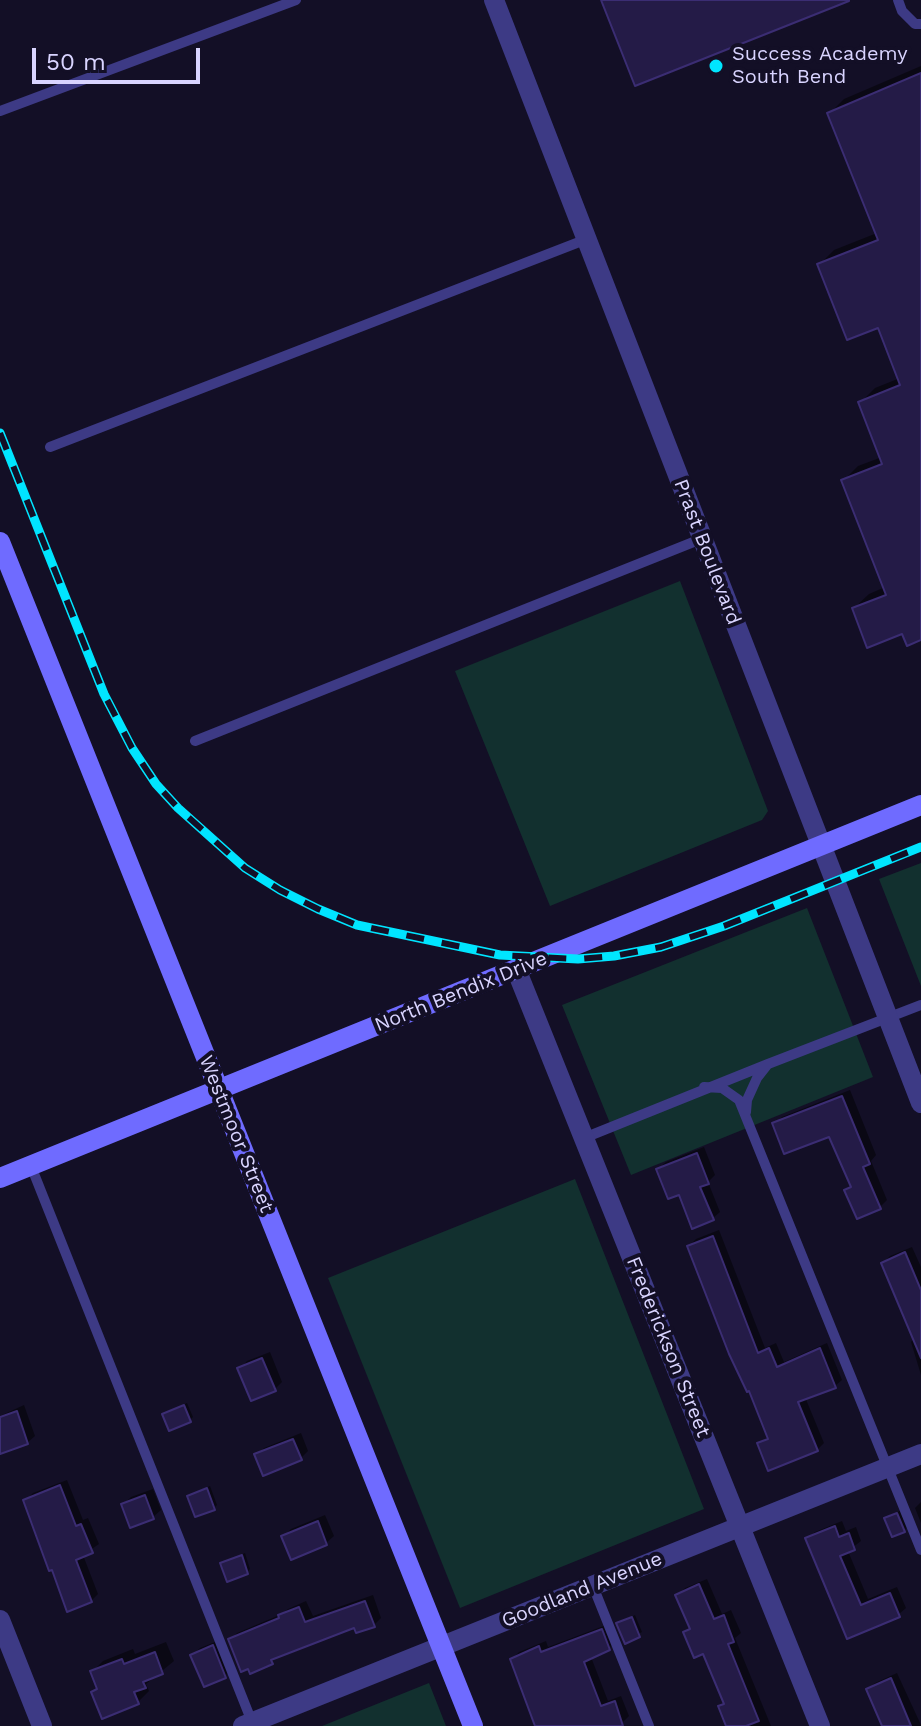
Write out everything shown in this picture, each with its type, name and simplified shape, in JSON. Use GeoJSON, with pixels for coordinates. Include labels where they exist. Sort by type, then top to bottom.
{"type":"FeatureCollection","features":[{"type":"Feature","properties":{"kind":"street","name":"Prast Boulevard"},"geometry":{"type":"LineString","coordinates":[[494,0],[921,1103]]}},
{"type":"Feature","properties":{"kind":"street","name":"Westmoor Street"},"geometry":{"type":"LineString","coordinates":[[0,542],[473,1726]]}},
{"type":"Feature","properties":{"kind":"street","name":"North Bendix Drive"},"geometry":{"type":"LineString","coordinates":[[0,1178],[921,805]]}},
{"type":"Feature","properties":{"kind":"street","name":"Frederickson Street"},"geometry":{"type":"LineString","coordinates":[[516,969],[820,1726]]}},
{"type":"Feature","properties":{"kind":"street","name":"Goodland Avenue"},"geometry":{"type":"LineString","coordinates":[[247,1724],[921,1454]]}},
{"type":"Feature","properties":{"kind":"street"},"geometry":{"type":"LineString","coordinates":[[0,1620],[42,1726]]}},
{"type":"Feature","properties":{"kind":"lane"},"geometry":{"type":"LineString","coordinates":[[0,111],[296,0]]}},
{"type":"Feature","properties":{"kind":"lane"},"geometry":{"type":"LineString","coordinates":[[898,0],[902,11],[915,24],[921,24]]}},
{"type":"Feature","properties":{"kind":"lane"},"geometry":{"type":"LineString","coordinates":[[50,447],[587,239]]}},
{"type":"Feature","properties":{"kind":"lane"},"geometry":{"type":"LineString","coordinates":[[195,741],[701,539]]}},
{"type":"Feature","properties":{"kind":"lane"},"geometry":{"type":"LineString","coordinates":[[584,1138],[704,1087],[921,1005]]}},
{"type":"Feature","properties":{"kind":"lane"},"geometry":{"type":"LineString","coordinates":[[746,1117],[747,1100],[757,1078],[768,1064]]}},
{"type":"Feature","properties":{"kind":"lane"},"geometry":{"type":"LineString","coordinates":[[704,1087],[728,1091],[739,1100],[921,1550]]}},
{"type":"Feature","properties":{"kind":"lane"},"geometry":{"type":"LineString","coordinates":[[31,1166],[247,1724]]}},
{"type":"Feature","properties":{"kind":"lane"},"geometry":{"type":"LineString","coordinates":[[593,1586],[649,1726]]}},
{"type":"Feature","properties":{"kind":"green space"},"geometry":{"type":"Polygon","coordinates":[[[680,581],[768,811],[762,820],[550,906],[455,671],[680,581]]]}},
{"type":"Feature","properties":{"kind":"green space"},"geometry":{"type":"Polygon","coordinates":[[[921,863],[921,986],[879,879],[921,863]]]}},
{"type":"Feature","properties":{"kind":"green space"},"geometry":{"type":"Polygon","coordinates":[[[807,908],[873,1077],[631,1175],[562,1005],[807,908]]]}},
{"type":"Feature","properties":{"kind":"green space"},"geometry":{"type":"Polygon","coordinates":[[[575,1179],[704,1509],[460,1608],[328,1278],[575,1179]]]}},
{"type":"Feature","properties":{"kind":"green space"},"geometry":{"type":"Polygon","coordinates":[[[429,1683],[446,1726],[322,1726],[429,1683]]]}},
{"type":"Feature","properties":{"kind":"building"},"geometry":{"type":"Polygon","coordinates":[[[601,0],[849,0],[849,1],[635,86],[601,0]]]}},
{"type":"Feature","properties":{"kind":"building"},"geometry":{"type":"Polygon","coordinates":[[[921,73],[921,640],[907,646],[902,634],[867,648],[852,608],[886,595],[841,480],[882,464],[858,402],[900,385],[878,328],[847,340],[817,264],[878,240],[827,113],[921,73]]]}},
{"type":"Feature","properties":{"kind":"building"},"geometry":{"type":"Polygon","coordinates":[[[842,1096],[870,1164],[863,1167],[881,1209],[857,1219],[844,1190],[851,1187],[829,1137],[784,1154],[772,1123],[842,1096]]]}},
{"type":"Feature","properties":{"kind":"building"},"geometry":{"type":"Polygon","coordinates":[[[697,1153],[709,1184],[700,1187],[714,1220],[692,1229],[679,1195],[668,1199],[656,1169],[697,1153]]]}},
{"type":"Feature","properties":{"kind":"building"},"geometry":{"type":"Polygon","coordinates":[[[713,1236],[758,1353],[769,1348],[777,1367],[820,1348],[836,1388],[798,1402],[818,1451],[768,1471],[757,1443],[768,1439],[749,1391],[729,1354],[687,1246],[713,1236]]]}},
{"type":"Feature","properties":{"kind":"building"},"geometry":{"type":"Polygon","coordinates":[[[905,1252],[921,1290],[921,1358],[881,1263],[905,1252]]]}},
{"type":"Feature","properties":{"kind":"building"},"geometry":{"type":"Polygon","coordinates":[[[262,1358],[276,1391],[251,1401],[237,1368],[262,1358]]]}},
{"type":"Feature","properties":{"kind":"building"},"geometry":{"type":"Polygon","coordinates":[[[184,1405],[191,1422],[169,1431],[162,1414],[184,1405]]]}},
{"type":"Feature","properties":{"kind":"building"},"geometry":{"type":"Polygon","coordinates":[[[17,1411],[28,1444],[0,1454],[0,1417],[17,1411]]]}},
{"type":"Feature","properties":{"kind":"building"},"geometry":{"type":"Polygon","coordinates":[[[293,1439],[302,1460],[263,1476],[254,1454],[293,1439]]]}},
{"type":"Feature","properties":{"kind":"building"},"geometry":{"type":"Polygon","coordinates":[[[60,1485],[76,1526],[81,1524],[93,1553],[76,1560],[92,1602],[67,1612],[23,1500],[60,1485]]]}},
{"type":"Feature","properties":{"kind":"building"},"geometry":{"type":"Polygon","coordinates":[[[207,1488],[215,1510],[195,1517],[187,1496],[207,1488]]]}},
{"type":"Feature","properties":{"kind":"building"},"geometry":{"type":"Polygon","coordinates":[[[145,1495],[154,1519],[130,1528],[121,1504],[145,1495]]]}},
{"type":"Feature","properties":{"kind":"building"},"geometry":{"type":"Polygon","coordinates":[[[897,1513],[905,1532],[892,1537],[884,1518],[897,1513]]]}},
{"type":"Feature","properties":{"kind":"building"},"geometry":{"type":"Polygon","coordinates":[[[318,1521],[327,1545],[291,1560],[281,1536],[318,1521]]]}},
{"type":"Feature","properties":{"kind":"building"},"geometry":{"type":"Polygon","coordinates":[[[835,1526],[839,1537],[849,1533],[855,1550],[840,1556],[861,1605],[890,1593],[900,1617],[847,1639],[805,1538],[835,1526]]]}},
{"type":"Feature","properties":{"kind":"building"},"geometry":{"type":"Polygon","coordinates":[[[242,1555],[248,1574],[227,1582],[220,1563],[242,1555]]]}},
{"type":"Feature","properties":{"kind":"building"},"geometry":{"type":"Polygon","coordinates":[[[699,1584],[714,1619],[724,1615],[734,1642],[728,1644],[759,1721],[746,1726],[726,1726],[718,1706],[724,1704],[703,1654],[694,1658],[683,1632],[690,1629],[675,1595],[699,1584]]]}},
{"type":"Feature","properties":{"kind":"building"},"geometry":{"type":"Polygon","coordinates":[[[365,1601],[375,1627],[356,1633],[354,1628],[271,1660],[273,1664],[250,1674],[248,1669],[241,1672],[228,1639],[299,1607],[305,1622],[365,1601]]]}},
{"type":"Feature","properties":{"kind":"building"},"geometry":{"type":"Polygon","coordinates":[[[632,1617],[640,1637],[625,1644],[616,1623],[632,1617]]]}},
{"type":"Feature","properties":{"kind":"building"},"geometry":{"type":"Polygon","coordinates":[[[602,1629],[610,1650],[584,1662],[601,1706],[615,1701],[623,1726],[535,1726],[510,1659],[539,1646],[541,1652],[602,1629]]]}},
{"type":"Feature","properties":{"kind":"building"},"geometry":{"type":"Polygon","coordinates":[[[213,1645],[226,1678],[204,1687],[190,1655],[213,1645]]]}},
{"type":"Feature","properties":{"kind":"building"},"geometry":{"type":"Polygon","coordinates":[[[155,1652],[163,1674],[143,1682],[146,1688],[134,1692],[139,1704],[102,1719],[91,1692],[97,1689],[90,1671],[122,1659],[124,1664],[155,1652]]]}},
{"type":"Feature","properties":{"kind":"building"},"geometry":{"type":"Polygon","coordinates":[[[891,1678],[911,1726],[882,1726],[866,1689],[891,1678]]]}},
{"type":"Feature","properties":{"kind":"railway"},"geometry":{"type":"LineString","coordinates":[[0,433],[104,694],[132,748],[156,784],[245,868],[318,909],[357,925],[500,955],[578,959],[614,956],[661,947],[724,926],[921,847]]}},
{"type":"Feature","properties":{"kind":"place","name":"Success Academy South Bend"},"geometry":{"type":"Point","coordinates":[716,66]}}]}
